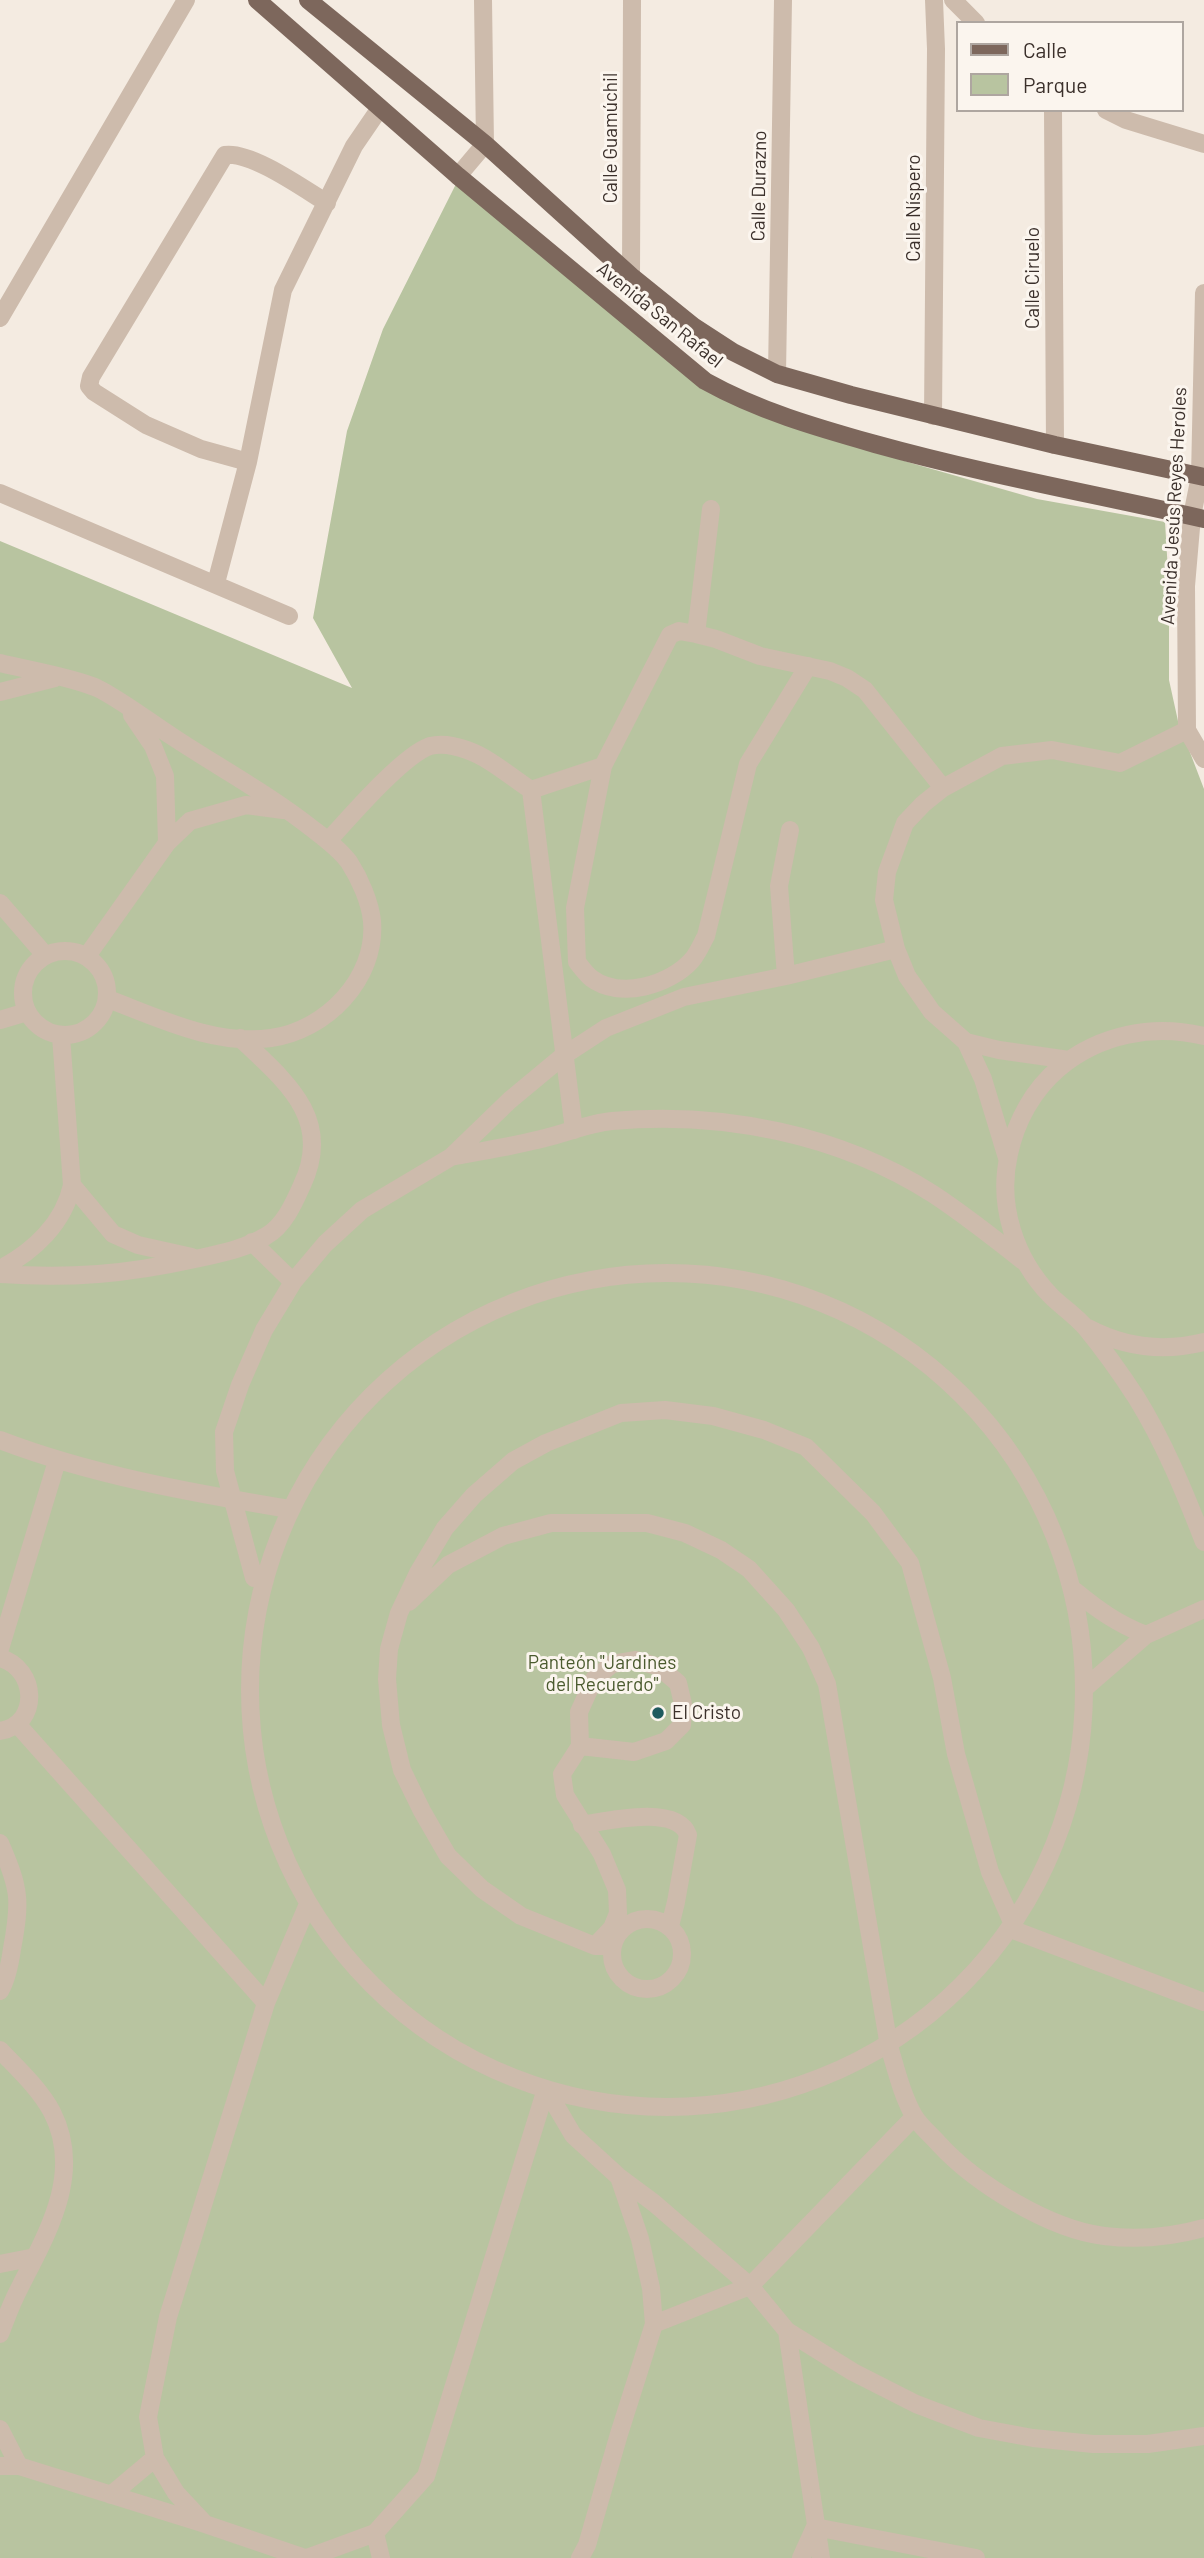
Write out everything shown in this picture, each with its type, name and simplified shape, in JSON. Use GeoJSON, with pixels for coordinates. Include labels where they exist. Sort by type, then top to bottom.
{"type":"FeatureCollection","features":[{"type":"Feature","properties":{"kind":"main road","name":"Avenida San Rafael"},"geometry":{"type":"LineString","coordinates":[[257,0],[458,176],[705,381],[737,399],[797,422],[913,455],[1198,517]]}},
{"type":"Feature","properties":{"kind":"main road","name":"Avenida San Rafael"},"geometry":{"type":"LineString","coordinates":[[308,0],[485,144],[632,276],[693,326],[733,352],[777,373],[851,395],[1055,445],[1202,477]]}},
{"type":"Feature","properties":{"kind":"street"},"geometry":{"type":"LineString","coordinates":[[0,318],[186,0]]}},
{"type":"Feature","properties":{"kind":"street"},"geometry":{"type":"LineString","coordinates":[[458,176],[485,144],[483,0]]}},
{"type":"Feature","properties":{"kind":"street","name":"Calle Guamúchil"},"geometry":{"type":"LineString","coordinates":[[632,0],[632,276]]}},
{"type":"Feature","properties":{"kind":"street","name":"Calle Durazno"},"geometry":{"type":"LineString","coordinates":[[777,373],[783,0]]}},
{"type":"Feature","properties":{"kind":"street","name":"Calle Níspero"},"geometry":{"type":"LineString","coordinates":[[933,416],[936,48],[934,0]]}},
{"type":"Feature","properties":{"kind":"street"},"geometry":{"type":"LineString","coordinates":[[953,0],[974,21]]}},
{"type":"Feature","properties":{"kind":"street"},"geometry":{"type":"LineString","coordinates":[[216,583],[248,462],[283,290],[354,146],[380,108]]}},
{"type":"Feature","properties":{"kind":"street","name":"Calle Ciruelo"},"geometry":{"type":"LineString","coordinates":[[1053,112],[1055,445]]}},
{"type":"Feature","properties":{"kind":"street"},"geometry":{"type":"LineString","coordinates":[[1111,112],[1126,120],[1204,145]]}},
{"type":"Feature","properties":{"kind":"street"},"geometry":{"type":"LineString","coordinates":[[248,462],[201,449],[146,425],[94,392],[89,386],[91,377],[225,155],[234,153],[271,168],[327,203]]}},
{"type":"Feature","properties":{"kind":"street","name":"Avenida Jesús Reyes Heroles"},"geometry":{"type":"LineString","coordinates":[[1204,293],[1202,477],[1186,586],[1187,730],[1204,759]]}},
{"type":"Feature","properties":{"kind":"street"},"geometry":{"type":"LineString","coordinates":[[0,494],[289,616]]}},
{"type":"Feature","properties":{"kind":"street"},"geometry":{"type":"LineString","coordinates":[[695,634],[711,509]]}},
{"type":"Feature","properties":{"kind":"street"},"geometry":{"type":"LineString","coordinates":[[808,666],[748,764],[706,936],[692,960],[672,975],[649,986],[635,989],[610,986],[592,979],[577,962],[575,908],[603,766],[670,635],[679,631],[716,639],[760,656],[808,666],[847,678],[865,690],[943,788]]}},
{"type":"Feature","properties":{"kind":"street"},"geometry":{"type":"LineString","coordinates":[[0,663],[97,688],[290,811],[348,861],[366,901],[372,922],[369,949],[351,992],[328,1014],[297,1031],[271,1038],[208,1035],[108,999]]}},
{"type":"Feature","properties":{"kind":"street"},"geometry":{"type":"LineString","coordinates":[[0,692],[58,677]]}},
{"type":"Feature","properties":{"kind":"street"},"geometry":{"type":"LineString","coordinates":[[127,708],[153,746],[165,776],[167,843]]}},
{"type":"Feature","properties":{"kind":"street"},"geometry":{"type":"LineString","coordinates":[[1007,1160],[983,1079],[966,1042],[932,1012],[907,976],[895,949],[884,900],[887,872],[905,823],[943,788],[1002,756],[1052,750],[1120,763],[1187,730]]}},
{"type":"Feature","properties":{"kind":"street"},"geometry":{"type":"LineString","coordinates":[[328,841],[359,806],[413,755],[430,747],[444,745],[469,751],[531,790]]}},
{"type":"Feature","properties":{"kind":"street"},"geometry":{"type":"LineString","coordinates":[[531,790],[603,766]]}},
{"type":"Feature","properties":{"kind":"street"},"geometry":{"type":"LineString","coordinates":[[531,790],[574,1130]]}},
{"type":"Feature","properties":{"kind":"street"},"geometry":{"type":"LineString","coordinates":[[87,957],[167,843],[190,821],[246,805],[290,811]]}},
{"type":"Feature","properties":{"kind":"street"},"geometry":{"type":"LineString","coordinates":[[786,976],[779,886],[790,830]]}},
{"type":"Feature","properties":{"kind":"street"},"geometry":{"type":"LineString","coordinates":[[0,902],[45,956]]}},
{"type":"Feature","properties":{"kind":"street"},"geometry":{"type":"LineString","coordinates":[[254,1578],[289,1509],[324,1456],[361,1407],[398,1367],[438,1341],[531,1300],[592,1282],[656,1274],[716,1275],[771,1284],[818,1299],[854,1316],[928,1368],[995,1435],[1027,1483],[1075,1591],[1086,1686],[1082,1733],[1063,1820],[1016,1931],[976,1979],[938,2012],[889,2046],[846,2068],[809,2082],[759,2095],[700,2102],[587,2096],[546,2089],[509,2076],[470,2057],[426,2026],[381,1987],[337,1942],[308,1904],[272,1832],[256,1764],[248,1714],[254,1578],[225,1471],[224,1432],[240,1385],[264,1330],[293,1282],[325,1244],[362,1210],[451,1157],[510,1100],[563,1056],[606,1028],[684,997],[786,976],[895,949]]}},
{"type":"Feature","properties":{"kind":"street"},"geometry":{"type":"LineString","coordinates":[[58,951],[70,951],[87,957],[99,967],[105,978],[108,999],[103,1013],[86,1031],[74,1035],[61,1036],[44,1030],[27,1012],[23,999],[23,984],[28,972],[36,962],[58,951]]}},
{"type":"Feature","properties":{"kind":"street"},"geometry":{"type":"LineString","coordinates":[[0,1020],[27,1012]]}},
{"type":"Feature","properties":{"kind":"street"},"geometry":{"type":"LineString","coordinates":[[1026,1264],[1008,1213],[1005,1187],[1007,1160],[1027,1107],[1046,1081],[1069,1060],[1098,1044],[1129,1033],[1169,1030],[1204,1036]]}},
{"type":"Feature","properties":{"kind":"street"},"geometry":{"type":"LineString","coordinates":[[0,1271],[45,1236],[68,1202],[72,1185],[61,1036]]}},
{"type":"Feature","properties":{"kind":"street"},"geometry":{"type":"LineString","coordinates":[[0,1271],[51,1277],[114,1274],[226,1252],[267,1236],[291,1210],[307,1176],[313,1144],[307,1112],[281,1077],[240,1038]]}},
{"type":"Feature","properties":{"kind":"street"},"geometry":{"type":"LineString","coordinates":[[966,1042],[999,1050],[1069,1060]]}},
{"type":"Feature","properties":{"kind":"street"},"geometry":{"type":"LineString","coordinates":[[451,1157],[544,1139],[610,1121],[675,1119],[737,1123],[788,1133],[841,1149],[931,1193],[1026,1264],[1051,1296],[1085,1327],[1137,1398],[1172,1467],[1204,1542]]}},
{"type":"Feature","properties":{"kind":"street"},"geometry":{"type":"LineString","coordinates":[[72,1185],[113,1234],[138,1245],[199,1258]]}},
{"type":"Feature","properties":{"kind":"street"},"geometry":{"type":"LineString","coordinates":[[252,1242],[293,1282]]}},
{"type":"Feature","properties":{"kind":"street"},"geometry":{"type":"LineString","coordinates":[[1085,1327],[1101,1335],[1139,1346],[1169,1348],[1204,1342]]}},
{"type":"Feature","properties":{"kind":"street"},"geometry":{"type":"LineString","coordinates":[[603,1946],[624,1926],[647,1918],[670,1926],[680,1941],[682,1960],[674,1977],[659,1987],[640,1989],[623,1981],[603,1946],[521,1916],[482,1889],[448,1856],[402,1770],[391,1725],[387,1679],[389,1649],[398,1613],[445,1528],[474,1495],[513,1461],[582,1427],[621,1413],[665,1410],[713,1416],[764,1430],[806,1447],[873,1513],[910,1563],[942,1678],[956,1754],[990,1872],[1016,1931],[1204,2002]]}},
{"type":"Feature","properties":{"kind":"street"},"geometry":{"type":"LineString","coordinates":[[0,1440],[57,1461],[232,1500],[289,1509]]}},
{"type":"Feature","properties":{"kind":"street"},"geometry":{"type":"LineString","coordinates":[[0,1649],[57,1461]]}},
{"type":"Feature","properties":{"kind":"street"},"geometry":{"type":"LineString","coordinates":[[398,1613],[448,1565],[503,1536],[551,1522],[647,1523],[685,1533],[721,1550],[749,1569],[786,1611],[805,1639],[827,1684],[889,2046],[898,2078],[914,2117],[956,2163],[998,2194],[1065,2226],[1102,2236],[1142,2238],[1187,2233],[1204,2228]]}},
{"type":"Feature","properties":{"kind":"street"},"geometry":{"type":"LineString","coordinates":[[1075,1591],[1120,1625],[1146,1635]]}},
{"type":"Feature","properties":{"kind":"street"},"geometry":{"type":"LineString","coordinates":[[1086,1686],[1146,1635],[1204,1609]]}},
{"type":"Feature","properties":{"kind":"street"},"geometry":{"type":"LineString","coordinates":[[0,1658],[19,1667],[28,1681],[30,1703],[8,1727],[266,2003]]}},
{"type":"Feature","properties":{"kind":"street"},"geometry":{"type":"LineString","coordinates":[[580,1746],[635,1752],[666,1741],[682,1725],[683,1704],[678,1683],[659,1667],[636,1660],[612,1664],[594,1679],[579,1712],[580,1746],[562,1774],[565,1795],[602,1854],[617,1890],[618,1913],[603,1946]]}},
{"type":"Feature","properties":{"kind":"street"},"geometry":{"type":"LineString","coordinates":[[582,1825],[626,1817],[668,1819],[678,1821],[685,1827],[688,1835],[670,1926]]}},
{"type":"Feature","properties":{"kind":"street"},"geometry":{"type":"LineString","coordinates":[[0,1843],[16,1884],[19,1909],[10,1964],[0,1991]]}},
{"type":"Feature","properties":{"kind":"street"},"geometry":{"type":"LineString","coordinates":[[205,2524],[176,2493],[155,2458],[148,2417],[168,2317],[266,2003],[308,1904]]}},
{"type":"Feature","properties":{"kind":"street"},"geometry":{"type":"LineString","coordinates":[[0,2050],[31,2083],[52,2112],[61,2141],[64,2172],[58,2205],[46,2239],[17,2292],[0,2334]]}},
{"type":"Feature","properties":{"kind":"street"},"geometry":{"type":"LineString","coordinates":[[546,2089],[573,2135],[750,2286],[788,2331],[853,2372],[905,2399],[979,2428],[1033,2438],[1093,2445],[1148,2444],[1204,2436]]}},
{"type":"Feature","properties":{"kind":"street"},"geometry":{"type":"LineString","coordinates":[[0,2466],[19,2466],[306,2558],[375,2533],[426,2476],[546,2089]]}},
{"type":"Feature","properties":{"kind":"street"},"geometry":{"type":"LineString","coordinates":[[654,2324],[750,2286],[914,2117]]}},
{"type":"Feature","properties":{"kind":"street"},"geometry":{"type":"LineString","coordinates":[[580,2558],[587,2545],[654,2324],[651,2288],[640,2239],[619,2177]]}},
{"type":"Feature","properties":{"kind":"street"},"geometry":{"type":"LineString","coordinates":[[0,2264],[36,2258]]}},
{"type":"Feature","properties":{"kind":"street"},"geometry":{"type":"LineString","coordinates":[[788,2331],[821,2558]]}},
{"type":"Feature","properties":{"kind":"street"},"geometry":{"type":"LineString","coordinates":[[0,2429],[19,2466]]}},
{"type":"Feature","properties":{"kind":"street"},"geometry":{"type":"LineString","coordinates":[[111,2495],[155,2458]]}},
{"type":"Feature","properties":{"kind":"street"},"geometry":{"type":"LineString","coordinates":[[802,2558],[815,2527]]}},
{"type":"Feature","properties":{"kind":"street"},"geometry":{"type":"LineString","coordinates":[[815,2527],[976,2558]]}},
{"type":"Feature","properties":{"kind":"street"},"geometry":{"type":"LineString","coordinates":[[375,2533],[381,2558]]}},
{"type":"Feature","properties":{"kind":"green space","name":"Panteón \"Jardines del Recuerdo\""},"geometry":{"type":"Polygon","coordinates":[[[456,184],[769,418],[1037,499],[1165,522],[1169,588],[1169,680],[1178,721],[1204,789],[1204,2558],[0,2558],[0,541],[352,688],[313,618],[347,431],[383,329],[456,184]]]}},
{"type":"Feature","properties":{"kind":"place","name":"El Cristo"},"geometry":{"type":"Point","coordinates":[658,1713]}}]}
